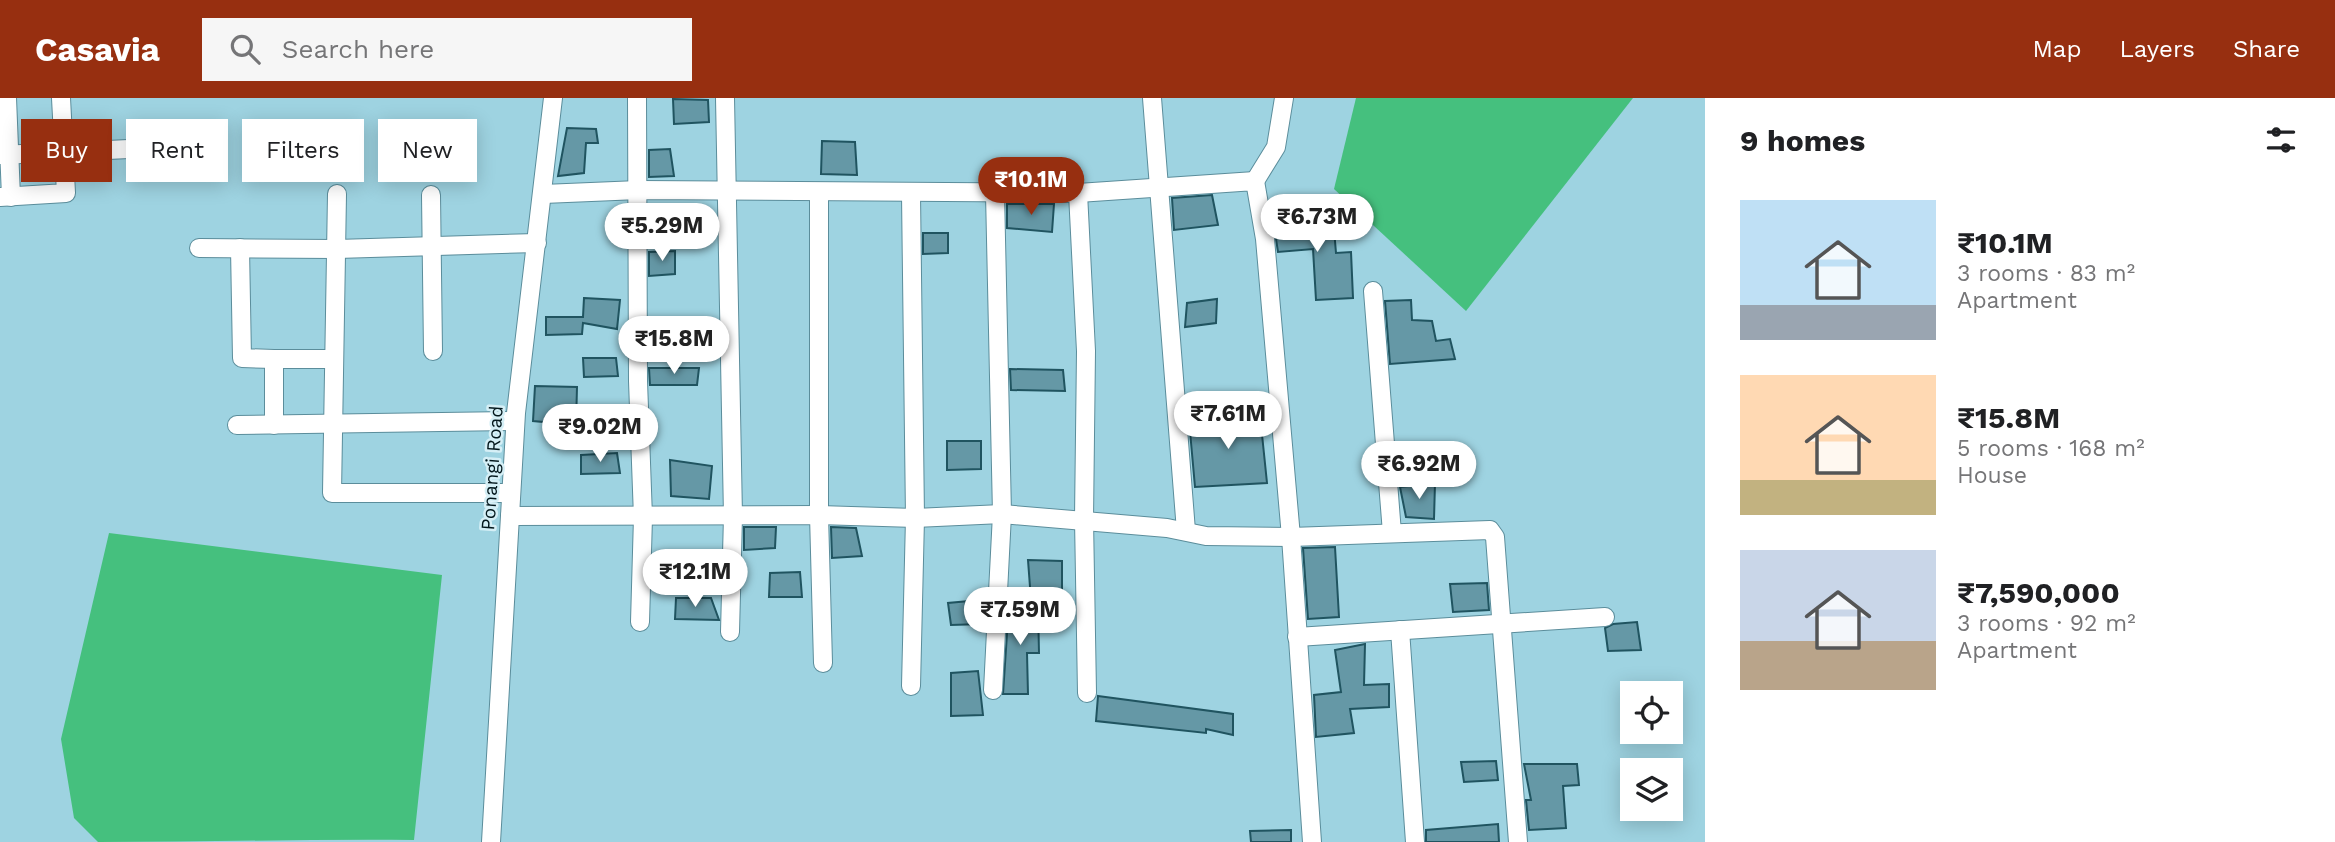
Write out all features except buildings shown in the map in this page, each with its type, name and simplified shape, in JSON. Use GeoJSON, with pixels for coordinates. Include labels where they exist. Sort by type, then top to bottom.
{"type":"FeatureCollection","features":[{"type":"Feature","properties":{"kind":"street"},"geometry":{"type":"LineString","coordinates":[[7,98],[6,197],[66,193],[65,182]]}},
{"type":"Feature","properties":{"kind":"street"},"geometry":{"type":"LineString","coordinates":[[61,98],[62,119]]}},
{"type":"Feature","properties":{"kind":"street","name":"Ponangi Road"},"geometry":{"type":"LineString","coordinates":[[491,842],[515,421],[553,98]]}},
{"type":"Feature","properties":{"kind":"street"},"geometry":{"type":"LineString","coordinates":[[637,98],[638,381],[643,517],[640,622]]}},
{"type":"Feature","properties":{"kind":"street"},"geometry":{"type":"LineString","coordinates":[[725,98],[733,516],[730,632]]}},
{"type":"Feature","properties":{"kind":"street"},"geometry":{"type":"LineString","coordinates":[[1152,98],[1186,531]]}},
{"type":"Feature","properties":{"kind":"street"},"geometry":{"type":"LineString","coordinates":[[1284,98],[1276,147],[1255,181],[1265,239],[1291,537],[1312,842]]}},
{"type":"Feature","properties":{"kind":"street"},"geometry":{"type":"LineString","coordinates":[[543,194],[639,190],[728,193],[1077,193],[1255,181]]}},
{"type":"Feature","properties":{"kind":"street"},"geometry":{"type":"LineString","coordinates":[[818,193],[818,515],[823,663]]}},
{"type":"Feature","properties":{"kind":"street"},"geometry":{"type":"LineString","coordinates":[[993,690],[1002,514],[995,193]]}},
{"type":"Feature","properties":{"kind":"street"},"geometry":{"type":"LineString","coordinates":[[1077,193],[1086,351],[1084,519],[1087,693]]}},
{"type":"Feature","properties":{"kind":"street"},"geometry":{"type":"LineString","coordinates":[[337,194],[332,359],[332,493],[511,493]]}},
{"type":"Feature","properties":{"kind":"street"},"geometry":{"type":"LineString","coordinates":[[911,194],[915,518],[911,686]]}},
{"type":"Feature","properties":{"kind":"street"},"geometry":{"type":"LineString","coordinates":[[431,195],[433,351]]}},
{"type":"Feature","properties":{"kind":"street"},"geometry":{"type":"LineString","coordinates":[[199,248],[337,249],[537,243]]}},
{"type":"Feature","properties":{"kind":"street"},"geometry":{"type":"LineString","coordinates":[[240,248],[242,358],[332,359]]}},
{"type":"Feature","properties":{"kind":"street"},"geometry":{"type":"LineString","coordinates":[[1373,291],[1392,533]]}},
{"type":"Feature","properties":{"kind":"street"},"geometry":{"type":"LineString","coordinates":[[274,359],[274,425]]}},
{"type":"Feature","properties":{"kind":"street"},"geometry":{"type":"LineString","coordinates":[[237,425],[515,421]]}},
{"type":"Feature","properties":{"kind":"street"},"geometry":{"type":"LineString","coordinates":[[510,516],[818,515],[915,518],[1002,514],[1084,519],[1186,531],[1206,536],[1291,537],[1490,530],[1495,537],[1503,624],[1518,842]]}},
{"type":"Feature","properties":{"kind":"street"},"geometry":{"type":"LineString","coordinates":[[1297,637],[1605,618]]}},
{"type":"Feature","properties":{"kind":"street"},"geometry":{"type":"LineString","coordinates":[[1400,630],[1415,842]]}},
{"type":"Feature","properties":{"kind":"shaded area"},"geometry":{"type":"Polygon","coordinates":[[[1356,98],[1633,98],[1466,311],[1334,189],[1356,98]]]}},
{"type":"Feature","properties":{"kind":"shaded area"},"geometry":{"type":"Polygon","coordinates":[[[109,533],[442,575],[414,840],[98,842],[74,818],[61,739],[109,533]]]}}]}
